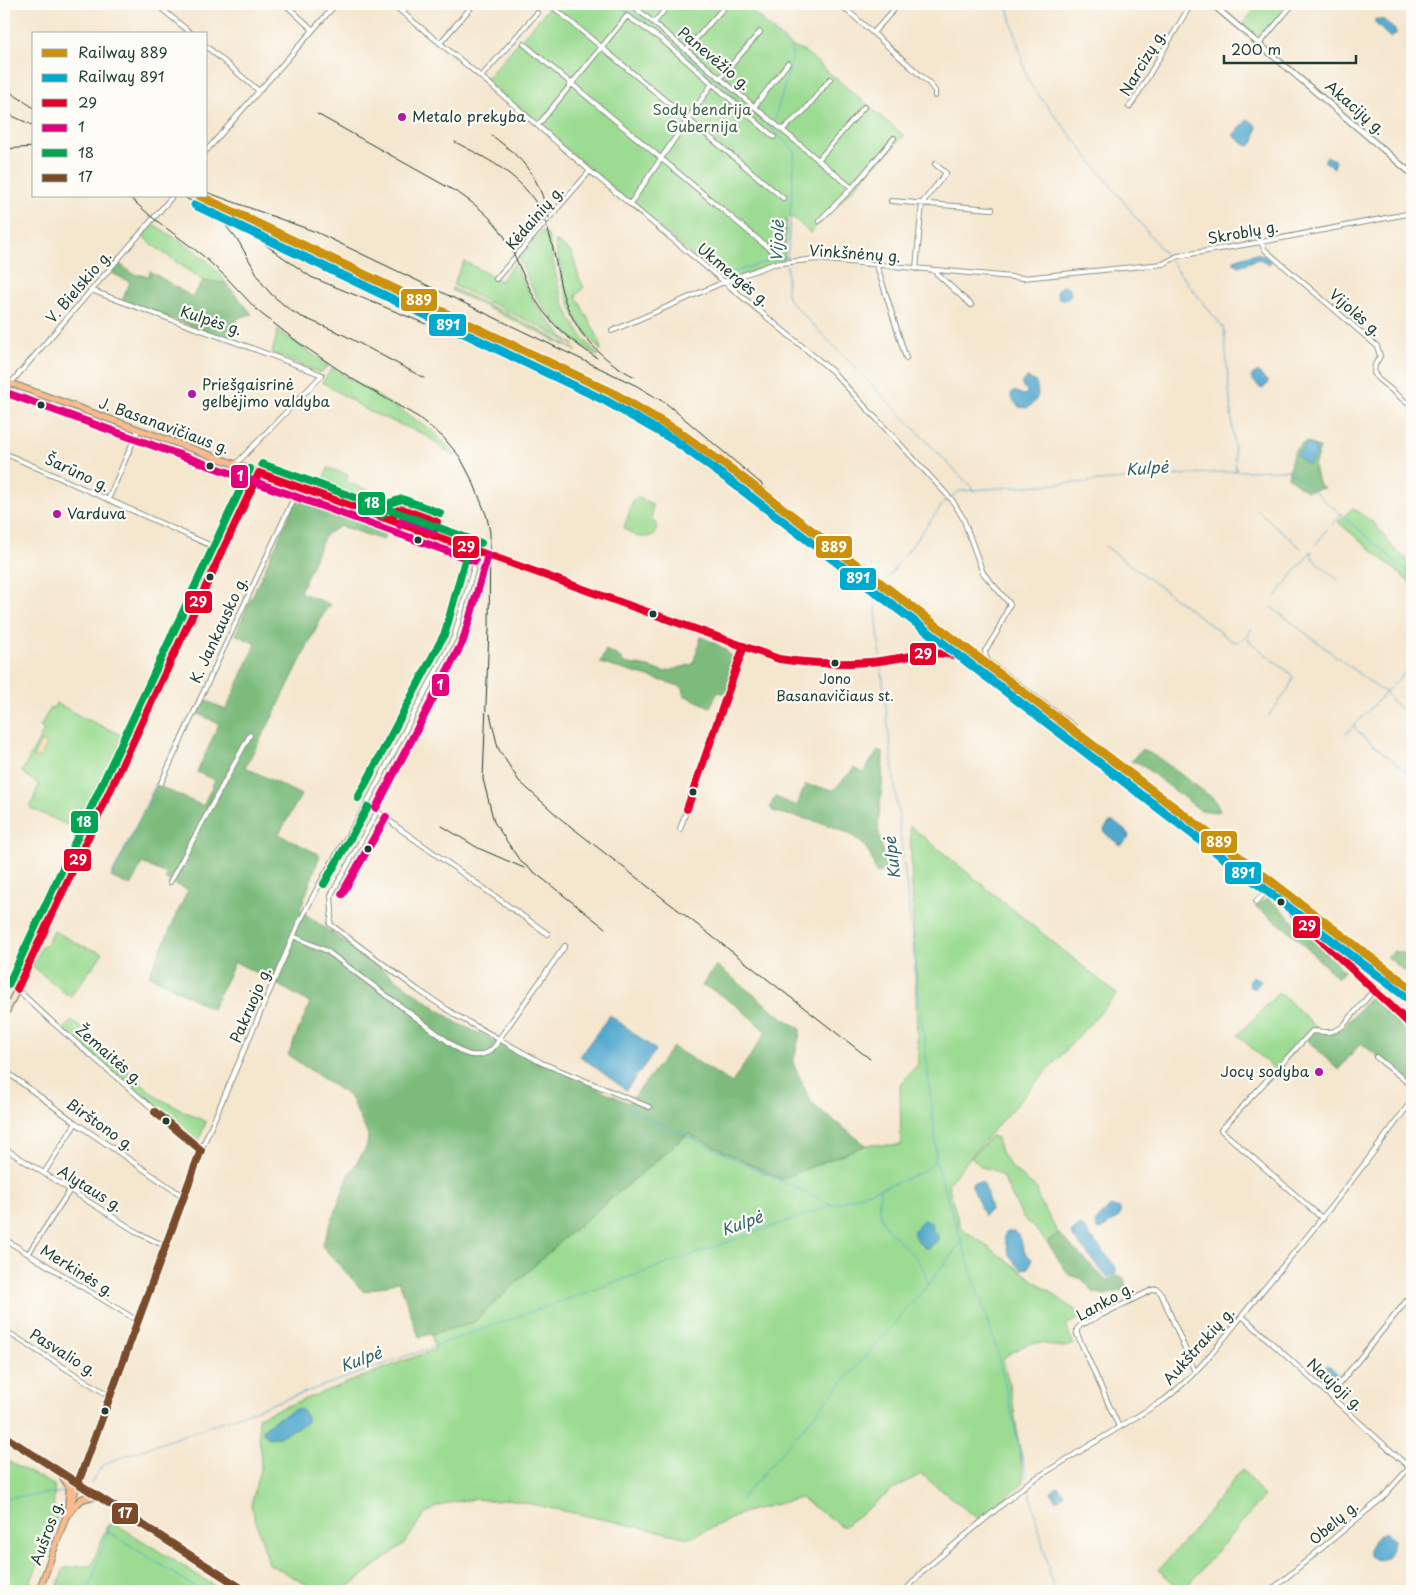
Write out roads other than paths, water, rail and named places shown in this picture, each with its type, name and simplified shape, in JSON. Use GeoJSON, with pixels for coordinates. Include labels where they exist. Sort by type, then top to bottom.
{"type":"FeatureCollection","features":[{"type":"Feature","properties":{"kind":"highway"},"geometry":{"type":"LineString","coordinates":[[4,1436],[246,1591]]}},
{"type":"Feature","properties":{"kind":"highway"},"geometry":{"type":"LineString","coordinates":[[59,1472],[70,1488],[68,1514]]}},
{"type":"Feature","properties":{"kind":"highway"},"geometry":{"type":"LineString","coordinates":[[68,1514],[82,1499],[89,1496],[100,1498]]}},
{"type":"Feature","properties":{"kind":"main road","name":"J. Basanavičiaus g."},"geometry":{"type":"LineString","coordinates":[[7,382],[779,659],[800,663],[872,662],[936,653],[963,657],[978,664],[1227,856],[1268,890],[1412,1026]]}},
{"type":"Feature","properties":{"kind":"main road"},"geometry":{"type":"LineString","coordinates":[[4,1017],[260,474]]}},
{"type":"Feature","properties":{"kind":"main road","name":"Žemaitės g."},"geometry":{"type":"LineString","coordinates":[[4,977],[18,989]]}},
{"type":"Feature","properties":{"kind":"main road","name":"Aušros g."},"geometry":{"type":"LineString","coordinates":[[39,1591],[78,1483]]}},
{"type":"Feature","properties":{"kind":"street"},"geometry":{"type":"LineString","coordinates":[[156,4],[190,32]]}},
{"type":"Feature","properties":{"kind":"street"},"geometry":{"type":"LineString","coordinates":[[285,4],[313,30]]}},
{"type":"Feature","properties":{"kind":"street"},"geometry":{"type":"LineString","coordinates":[[208,149],[336,4]]}},
{"type":"Feature","properties":{"kind":"street","name":"Ukmergės g."},"geometry":{"type":"LineString","coordinates":[[392,4],[482,77],[590,171],[832,371],[952,500],[963,518],[983,573],[1010,604],[986,651],[986,658],[1075,727]]}},
{"type":"Feature","properties":{"kind":"street"},"geometry":{"type":"LineString","coordinates":[[402,12],[410,4]]}},
{"type":"Feature","properties":{"kind":"street"},"geometry":{"type":"LineString","coordinates":[[440,43],[474,4]]}},
{"type":"Feature","properties":{"kind":"street","name":"Panevėžio g."},"geometry":{"type":"LineString","coordinates":[[631,4],[852,188]]}},
{"type":"Feature","properties":{"kind":"street"},"geometry":{"type":"LineString","coordinates":[[654,23],[669,4]]}},
{"type":"Feature","properties":{"kind":"street"},"geometry":{"type":"LineString","coordinates":[[840,4],[929,83],[935,91],[935,96]]}},
{"type":"Feature","properties":{"kind":"street"},"geometry":{"type":"LineString","coordinates":[[873,33],[899,4]]}},
{"type":"Feature","properties":{"kind":"street","name":"Narcizų g."},"geometry":{"type":"LineString","coordinates":[[1129,107],[1191,4]]}},
{"type":"Feature","properties":{"kind":"street","name":"Akacijų g."},"geometry":{"type":"LineString","coordinates":[[1212,4],[1412,174]]}},
{"type":"Feature","properties":{"kind":"street"},"geometry":{"type":"LineString","coordinates":[[1260,43],[1293,4]]}},
{"type":"Feature","properties":{"kind":"street"},"geometry":{"type":"LineString","coordinates":[[686,50],[726,5]]}},
{"type":"Feature","properties":{"kind":"street"},"geometry":{"type":"LineString","coordinates":[[553,7],[782,198]]}},
{"type":"Feature","properties":{"kind":"street"},"geometry":{"type":"LineString","coordinates":[[482,77],[537,13]]}},
{"type":"Feature","properties":{"kind":"street"},"geometry":{"type":"LineString","coordinates":[[538,126],[627,16],[661,39],[774,137]]}},
{"type":"Feature","properties":{"kind":"street"},"geometry":{"type":"LineString","coordinates":[[720,78],[760,32]]}},
{"type":"Feature","properties":{"kind":"street"},"geometry":{"type":"LineString","coordinates":[[524,44],[772,251]]}},
{"type":"Feature","properties":{"kind":"street"},"geometry":{"type":"LineString","coordinates":[[208,48],[259,91]]}},
{"type":"Feature","properties":{"kind":"street"},"geometry":{"type":"LineString","coordinates":[[754,107],[788,64]]}},
{"type":"Feature","properties":{"kind":"street"},"geometry":{"type":"LineString","coordinates":[[782,130],[804,111],[830,79]]}},
{"type":"Feature","properties":{"kind":"street"},"geometry":{"type":"LineString","coordinates":[[630,204],[712,84]]}},
{"type":"Feature","properties":{"kind":"street"},"geometry":{"type":"LineString","coordinates":[[818,160],[864,107]]}},
{"type":"Feature","properties":{"kind":"street"},"geometry":{"type":"LineString","coordinates":[[819,221],[852,188],[894,138]]}},
{"type":"Feature","properties":{"kind":"street"},"geometry":{"type":"LineString","coordinates":[[916,269],[922,203],[946,173],[935,164]]}},
{"type":"Feature","properties":{"kind":"street","name":"Kėdainių g."},"geometry":{"type":"LineString","coordinates":[[496,279],[590,171]]}},
{"type":"Feature","properties":{"kind":"street","name":"V. Bielskio g."},"geometry":{"type":"LineString","coordinates":[[4,391],[7,382],[92,290],[171,198]]}},
{"type":"Feature","properties":{"kind":"street"},"geometry":{"type":"LineString","coordinates":[[891,201],[992,209]]}},
{"type":"Feature","properties":{"kind":"street","name":"Skroblų g."},"geometry":{"type":"LineString","coordinates":[[1079,272],[1163,264],[1178,256],[1412,213]]}},
{"type":"Feature","properties":{"kind":"street","name":"Vijolės g."},"geometry":{"type":"LineString","coordinates":[[1261,242],[1265,250],[1376,346],[1380,356],[1375,365],[1374,373],[1378,379],[1412,407]]}},
{"type":"Feature","properties":{"kind":"street","name":"Vinkšnėnų g."},"geometry":{"type":"LineString","coordinates":[[612,331],[724,282],[763,267],[790,262],[816,259],[1023,278],[1079,272]]}},
{"type":"Feature","properties":{"kind":"street"},"geometry":{"type":"LineString","coordinates":[[878,266],[906,358]]}},
{"type":"Feature","properties":{"kind":"street"},"geometry":{"type":"LineString","coordinates":[[934,271],[970,305]]}},
{"type":"Feature","properties":{"kind":"street","name":"Kulpės g."},"geometry":{"type":"LineString","coordinates":[[92,290],[163,317],[255,348],[322,375],[234,465]]}},
{"type":"Feature","properties":{"kind":"street"},"geometry":{"type":"LineString","coordinates":[[108,500],[138,430]]}},
{"type":"Feature","properties":{"kind":"street","name":"Šarūno g."},"geometry":{"type":"LineString","coordinates":[[4,453],[223,552]]}},
{"type":"Feature","properties":{"kind":"street","name":"K. Jankausko g."},"geometry":{"type":"LineString","coordinates":[[161,783],[299,487]]}},
{"type":"Feature","properties":{"kind":"street","name":"Pakruojo g."},"geometry":{"type":"LineString","coordinates":[[78,1483],[201,1150],[293,936],[322,878],[367,803],[454,637],[478,552]]}},
{"type":"Feature","properties":{"kind":"street"},"geometry":{"type":"LineString","coordinates":[[680,829],[744,646]]}},
{"type":"Feature","properties":{"kind":"street"},"geometry":{"type":"LineString","coordinates":[[170,882],[250,735]]}},
{"type":"Feature","properties":{"kind":"street"},"geometry":{"type":"LineString","coordinates":[[367,803],[548,934]]}},
{"type":"Feature","properties":{"kind":"street"},"geometry":{"type":"LineString","coordinates":[[377,812],[331,895],[332,911],[330,924],[418,990],[457,1016],[542,1063],[649,1108]]}},
{"type":"Feature","properties":{"kind":"street"},"geometry":{"type":"LineString","coordinates":[[1256,902],[1268,890]]}},
{"type":"Feature","properties":{"kind":"street"},"geometry":{"type":"LineString","coordinates":[[293,936],[328,952],[462,1052],[472,1056],[486,1054],[492,1050],[565,946]]}},
{"type":"Feature","properties":{"kind":"street","name":"Žemaitės g."},"geometry":{"type":"LineString","coordinates":[[18,989],[51,1021],[201,1150]]}},
{"type":"Feature","properties":{"kind":"street"},"geometry":{"type":"LineString","coordinates":[[1323,1220],[1221,1130],[1312,1031],[1331,1032],[1337,1030],[1343,1026],[1373,991]]}},
{"type":"Feature","properties":{"kind":"street"},"geometry":{"type":"LineString","coordinates":[[1376,1056],[1412,1086]]}},
{"type":"Feature","properties":{"kind":"street","name":"Birštono g."},"geometry":{"type":"LineString","coordinates":[[4,1070],[76,1123],[184,1197]]}},
{"type":"Feature","properties":{"kind":"street","name":"Aukštrakių g."},"geometry":{"type":"LineString","coordinates":[[905,1591],[924,1570],[1028,1483],[1164,1400],[1177,1390],[1195,1372],[1323,1220],[1412,1100]]}},
{"type":"Feature","properties":{"kind":"street"},"geometry":{"type":"LineString","coordinates":[[44,1173],[76,1123]]}},
{"type":"Feature","properties":{"kind":"street","name":"Alytaus g."},"geometry":{"type":"LineString","coordinates":[[4,1148],[140,1234],[165,1246]]}},
{"type":"Feature","properties":{"kind":"street"},"geometry":{"type":"LineString","coordinates":[[28,1254],[70,1190]]}},
{"type":"Feature","properties":{"kind":"street","name":"Merkinės g."},"geometry":{"type":"LineString","coordinates":[[4,1239],[138,1321]]}},
{"type":"Feature","properties":{"kind":"street","name":"Lanko g."},"geometry":{"type":"LineString","coordinates":[[1119,1427],[1077,1334],[1077,1329],[1081,1324],[1157,1289],[1161,1293],[1195,1372]]}},
{"type":"Feature","properties":{"kind":"street"},"geometry":{"type":"LineString","coordinates":[[1330,1395],[1412,1294]]}},
{"type":"Feature","properties":{"kind":"street","name":"Naujoji g."},"geometry":{"type":"LineString","coordinates":[[1242,1316],[1411,1469]]}},
{"type":"Feature","properties":{"kind":"street","name":"Pasvalio g."},"geometry":{"type":"LineString","coordinates":[[4,1330],[105,1393],[111,1394]]}},
{"type":"Feature","properties":{"kind":"street","name":"Obelų g."},"geometry":{"type":"LineString","coordinates":[[1270,1591],[1381,1499],[1411,1469]]}},
{"type":"Feature","properties":{"kind":"water"},"geometry":{"type":"Polygon","coordinates":[[[1375,19],[1384,20],[1396,31],[1396,34],[1391,38],[1388,36],[1375,23],[1375,19]]]}},
{"type":"Feature","properties":{"kind":"water"},"geometry":{"type":"Polygon","coordinates":[[[1248,119],[1257,126],[1254,142],[1250,146],[1245,145],[1233,135],[1248,119]]]}},
{"type":"Feature","properties":{"kind":"water"},"geometry":{"type":"Polygon","coordinates":[[[1327,156],[1336,161],[1334,168],[1324,161],[1327,156]]]}},
{"type":"Feature","properties":{"kind":"water"},"geometry":{"type":"Polygon","coordinates":[[[1252,254],[1263,255],[1271,263],[1269,264],[1259,259],[1239,266],[1234,263],[1234,260],[1252,254]]]}},
{"type":"Feature","properties":{"kind":"water"},"geometry":{"type":"Polygon","coordinates":[[[1061,286],[1067,286],[1071,293],[1067,300],[1061,300],[1057,296],[1057,290],[1061,286]]]}},
{"type":"Feature","properties":{"kind":"water"},"geometry":{"type":"Polygon","coordinates":[[[1258,372],[1268,382],[1261,389],[1251,378],[1253,374],[1258,372]]]}},
{"type":"Feature","properties":{"kind":"water"},"geometry":{"type":"Polygon","coordinates":[[[1027,378],[1035,381],[1038,389],[1036,400],[1027,408],[1019,407],[1011,398],[1011,393],[1014,391],[1023,395],[1026,394],[1027,391],[1021,383],[1027,378]]]}},
{"type":"Feature","properties":{"kind":"water"},"geometry":{"type":"Polygon","coordinates":[[[1307,443],[1315,447],[1317,454],[1308,465],[1296,455],[1307,443]]]}},
{"type":"Feature","properties":{"kind":"water"},"geometry":{"type":"Polygon","coordinates":[[[1110,822],[1114,822],[1128,833],[1129,838],[1122,845],[1105,833],[1104,829],[1110,822]]]}},
{"type":"Feature","properties":{"kind":"water"},"geometry":{"type":"Polygon","coordinates":[[[1252,976],[1261,980],[1255,989],[1250,987],[1249,980],[1252,976]]]}},
{"type":"Feature","properties":{"kind":"water"},"geometry":{"type":"Polygon","coordinates":[[[610,1015],[656,1050],[626,1090],[580,1056],[610,1015]]]}},
{"type":"Feature","properties":{"kind":"water"},"geometry":{"type":"Polygon","coordinates":[[[974,1182],[982,1182],[984,1184],[991,1209],[984,1216],[972,1186],[974,1182]]]}},
{"type":"Feature","properties":{"kind":"water"},"geometry":{"type":"Polygon","coordinates":[[[1110,1206],[1120,1209],[1121,1214],[1101,1230],[1097,1229],[1095,1223],[1110,1206]]]}},
{"type":"Feature","properties":{"kind":"water"},"geometry":{"type":"Polygon","coordinates":[[[924,1219],[931,1222],[932,1230],[938,1237],[938,1240],[928,1248],[924,1248],[914,1236],[914,1230],[924,1219]]]}},
{"type":"Feature","properties":{"kind":"water"},"geometry":{"type":"Polygon","coordinates":[[[1079,1226],[1082,1226],[1116,1267],[1115,1275],[1107,1277],[1073,1237],[1071,1233],[1079,1226]]]}},
{"type":"Feature","properties":{"kind":"water"},"geometry":{"type":"Polygon","coordinates":[[[1006,1232],[1015,1232],[1019,1235],[1025,1253],[1032,1259],[1029,1268],[1021,1269],[1009,1255],[1004,1237],[1006,1232]]]}},
{"type":"Feature","properties":{"kind":"water"},"geometry":{"type":"Polygon","coordinates":[[[1327,1365],[1337,1373],[1327,1380],[1323,1377],[1322,1373],[1327,1365]]]}},
{"type":"Feature","properties":{"kind":"water"},"geometry":{"type":"Polygon","coordinates":[[[296,1409],[302,1410],[307,1417],[307,1422],[279,1437],[268,1438],[263,1433],[263,1429],[273,1421],[296,1409]]]}},
{"type":"Feature","properties":{"kind":"water"},"geometry":{"type":"Polygon","coordinates":[[[1058,1486],[1064,1493],[1063,1496],[1056,1500],[1051,1492],[1058,1486]]]}},
{"type":"Feature","properties":{"kind":"water"},"geometry":{"type":"Polygon","coordinates":[[[1386,1532],[1393,1539],[1391,1550],[1387,1557],[1379,1560],[1369,1556],[1373,1541],[1379,1535],[1386,1532]]]}},
{"type":"Feature","properties":{"kind":"waterway","name":"Vijolė"},"geometry":{"type":"LineString","coordinates":[[614,4],[648,24],[772,129],[795,151],[787,261]]}},
{"type":"Feature","properties":{"kind":"waterway"},"geometry":{"type":"LineString","coordinates":[[744,4],[790,46],[793,56],[772,129]]}},
{"type":"Feature","properties":{"kind":"waterway"},"geometry":{"type":"LineString","coordinates":[[1007,4],[1030,84],[1169,259]]}},
{"type":"Feature","properties":{"kind":"waterway"},"geometry":{"type":"LineString","coordinates":[[732,273],[777,258],[787,257]]}},
{"type":"Feature","properties":{"kind":"waterway"},"geometry":{"type":"LineString","coordinates":[[1171,262],[1224,329],[1236,471]]}},
{"type":"Feature","properties":{"kind":"waterway","name":"Vijolė"},"geometry":{"type":"LineString","coordinates":[[787,265],[787,294],[790,301],[975,491]]}},
{"type":"Feature","properties":{"kind":"waterway","name":"Kulpė"},"geometry":{"type":"LineString","coordinates":[[887,579],[945,501],[960,491],[1236,471],[1289,470],[1412,575]]}},
{"type":"Feature","properties":{"kind":"waterway"},"geometry":{"type":"LineString","coordinates":[[1256,509],[1301,548]]}},
{"type":"Feature","properties":{"kind":"waterway"},"geometry":{"type":"LineString","coordinates":[[1332,525],[1341,515]]}},
{"type":"Feature","properties":{"kind":"waterway"},"geometry":{"type":"LineString","coordinates":[[1316,544],[1327,529]]}},
{"type":"Feature","properties":{"kind":"waterway"},"geometry":{"type":"LineString","coordinates":[[1105,546],[1232,641],[1239,642],[1249,633]]}},
{"type":"Feature","properties":{"kind":"waterway"},"geometry":{"type":"LineString","coordinates":[[1311,551],[1313,559],[1338,580]]}},
{"type":"Feature","properties":{"kind":"waterway"},"geometry":{"type":"LineString","coordinates":[[1276,596],[1311,551]]}},
{"type":"Feature","properties":{"kind":"waterway","name":"Kulpė"},"geometry":{"type":"LineString","coordinates":[[880,588],[875,597],[880,655]]}},
{"type":"Feature","properties":{"kind":"waterway"},"geometry":{"type":"LineString","coordinates":[[1270,606],[1379,689],[1386,692],[1391,700],[1412,718]]}},
{"type":"Feature","properties":{"kind":"waterway"},"geometry":{"type":"LineString","coordinates":[[1251,629],[1248,638],[1251,643],[1291,674],[1293,678],[1288,690],[1268,716]]}},
{"type":"Feature","properties":{"kind":"waterway","name":"Kulpė"},"geometry":{"type":"LineString","coordinates":[[91,1483],[102,1466],[108,1462],[906,1179],[929,1167],[936,1153],[936,1145],[881,664]]}},
{"type":"Feature","properties":{"kind":"waterway"},"geometry":{"type":"LineString","coordinates":[[1345,735],[1412,665]]}},
{"type":"Feature","properties":{"kind":"waterway"},"geometry":{"type":"LineString","coordinates":[[113,876],[186,720]]}},
{"type":"Feature","properties":{"kind":"waterway"},"geometry":{"type":"LineString","coordinates":[[1354,726],[1358,732],[1412,776]]}},
{"type":"Feature","properties":{"kind":"waterway"},"geometry":{"type":"LineString","coordinates":[[625,1107],[832,1205]]}},
{"type":"Feature","properties":{"kind":"waterway"},"geometry":{"type":"LineString","coordinates":[[935,1160],[996,1347],[1027,1478]]}},
{"type":"Feature","properties":{"kind":"waterway"},"geometry":{"type":"LineString","coordinates":[[880,1188],[879,1207],[882,1219],[893,1235],[922,1266],[926,1275],[927,1285]]}},
{"type":"Feature","properties":{"kind":"waterway"},"geometry":{"type":"LineString","coordinates":[[740,1500],[927,1286],[962,1241]]}},
{"type":"Feature","properties":{"kind":"waterway"},"geometry":{"type":"LineString","coordinates":[[1029,1488],[1054,1591]]}},
{"type":"Feature","properties":{"kind":"waterway","name":"Kulpė"},"geometry":{"type":"LineString","coordinates":[[4,1498],[65,1492]]}},
{"type":"Feature","properties":{"kind":"waterway"},"geometry":{"type":"LineString","coordinates":[[108,1526],[108,1532],[118,1538]]}},
{"type":"Feature","properties":{"kind":"waterway"},"geometry":{"type":"LineString","coordinates":[[88,1591],[108,1532]]}},
{"type":"Feature","properties":{"kind":"waterway"},"geometry":{"type":"LineString","coordinates":[[122,1540],[201,1591]]}},
{"type":"Feature","properties":{"kind":"railway"},"geometry":{"type":"LineString","coordinates":[[4,88],[32,107]]}},
{"type":"Feature","properties":{"kind":"railway"},"geometry":{"type":"LineString","coordinates":[[4,112],[32,125]]}},
{"type":"Feature","properties":{"kind":"railway"},"geometry":{"type":"LineString","coordinates":[[317,114],[460,194],[484,213],[504,236],[543,311],[568,337],[597,358]]}},
{"type":"Feature","properties":{"kind":"railway"},"geometry":{"type":"LineString","coordinates":[[491,135],[522,161],[529,170],[540,191],[549,218]]}},
{"type":"Feature","properties":{"kind":"railway"},"geometry":{"type":"LineString","coordinates":[[455,142],[500,167],[528,192],[536,203],[545,222],[564,299],[578,327],[597,350],[621,369],[635,377]]}},
{"type":"Feature","properties":{"kind":"railway"},"geometry":{"type":"LineString","coordinates":[[4,149],[32,147]]}},
{"type":"Feature","properties":{"kind":"railway"},"geometry":{"type":"LineString","coordinates":[[208,193],[316,232],[637,386],[667,404],[764,486]]}},
{"type":"Feature","properties":{"kind":"railway"},"geometry":{"type":"LineString","coordinates":[[130,198],[153,218],[202,255],[259,312],[299,343],[354,380],[418,417],[443,437],[460,457],[474,484],[487,517],[490,533],[489,629],[483,779],[494,822],[520,861],[605,928]]}},
{"type":"Feature","properties":{"kind":"railway"},"geometry":{"type":"LineString","coordinates":[[186,198],[211,213],[226,226],[239,242],[262,283],[271,294],[290,310],[342,334],[424,378]]}},
{"type":"Feature","properties":{"kind":"railway"},"geometry":{"type":"LineString","coordinates":[[204,207],[547,371],[591,388]]}},
{"type":"Feature","properties":{"kind":"railway"},"geometry":{"type":"LineString","coordinates":[[253,236],[311,277],[426,324]]}},
{"type":"Feature","properties":{"kind":"railway"},"geometry":{"type":"LineString","coordinates":[[759,482],[786,507],[849,554]]}},
{"type":"Feature","properties":{"kind":"railway"},"geometry":{"type":"LineString","coordinates":[[490,714],[498,748],[519,781],[561,819],[870,1059]]}},
{"type":"Feature","properties":{"kind":"railway"},"geometry":{"type":"LineString","coordinates":[[442,826],[478,848],[524,868]]}},
{"type":"Feature","properties":{"kind":"rail line","name":"889"},"geometry":{"type":"LineString","coordinates":[[204,198],[611,392],[679,432],[735,472],[1412,989]]}},
{"type":"Feature","properties":{"kind":"rail line","name":"891"},"geometry":{"type":"LineString","coordinates":[[195,205],[606,401],[674,440],[1406,997]]}},
{"type":"Feature","properties":{"kind":"place","name":"Metalo prekyba"},"geometry":{"type":"Point","coordinates":[402,117]}},
{"type":"Feature","properties":{"kind":"place","name":"Priešgaisrinė gelbėjimo valdyba"},"geometry":{"type":"Point","coordinates":[192,394]}},
{"type":"Feature","properties":{"kind":"place","name":"Varduva"},"geometry":{"type":"Point","coordinates":[57,514]}},
{"type":"Feature","properties":{"kind":"place","name":"Jono Basanavičiaus st."},"geometry":{"type":"Point","coordinates":[835,663]}},
{"type":"Feature","properties":{"kind":"place","name":"Jocų sodyba"},"geometry":{"type":"Point","coordinates":[1319,1072]}},
{"type":"Feature","properties":{"kind":"park label","name":"Sodų bendrija Gubernija"},"geometry":{"type":"Point","coordinates":[702,118]}}]}
